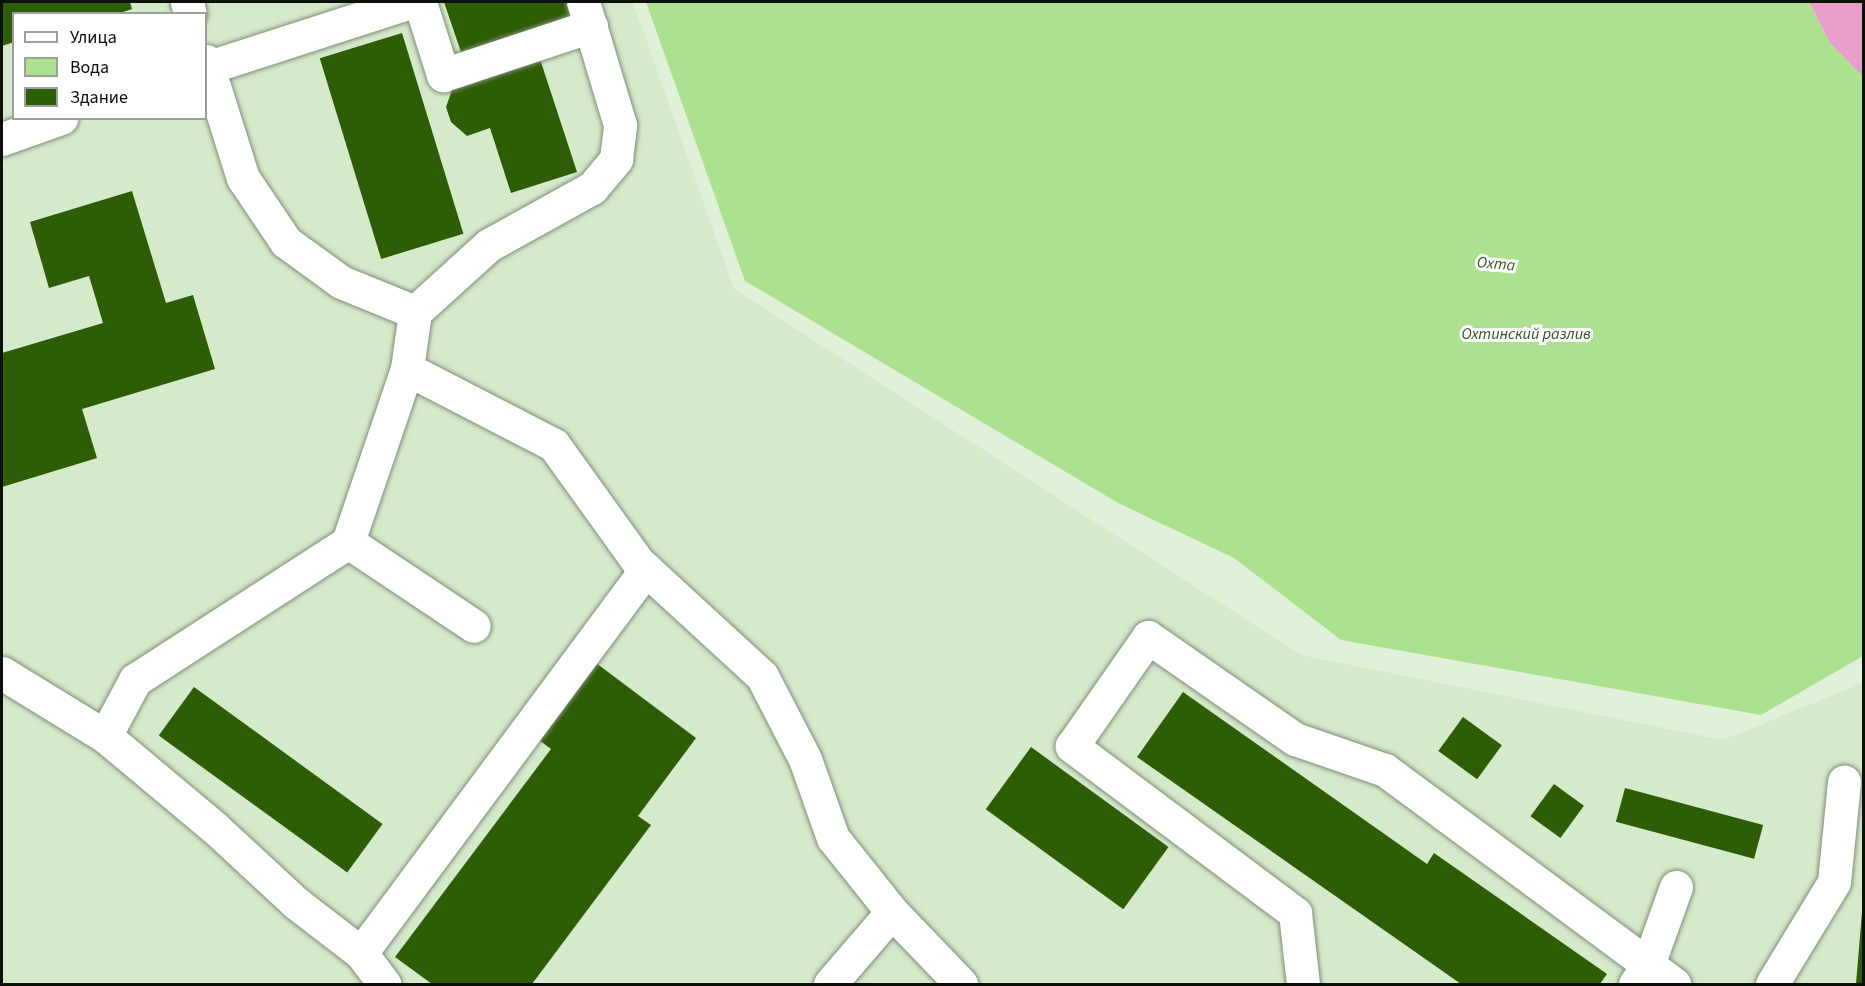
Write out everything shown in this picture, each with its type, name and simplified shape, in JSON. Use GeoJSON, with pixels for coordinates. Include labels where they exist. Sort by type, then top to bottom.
{"type":"FeatureCollection","features":[{"type":"Feature","properties":{"kind":"lane"},"geometry":{"type":"LineString","coordinates":[[207,65],[410,2]]}},
{"type":"Feature","properties":{"kind":"lane"},"geometry":{"type":"LineString","coordinates":[[105,736],[135,680],[348,542],[407,369],[415,312],[489,245],[592,188],[616,159],[620,125],[587,14],[443,75],[420,2]]}},
{"type":"Feature","properties":{"kind":"lane"},"geometry":{"type":"LineString","coordinates":[[207,68],[243,178],[286,242],[340,282],[415,312]]}},
{"type":"Feature","properties":{"kind":"lane"},"geometry":{"type":"LineString","coordinates":[[2,139],[55,120]]}},
{"type":"Feature","properties":{"kind":"lane"},"geometry":{"type":"LineString","coordinates":[[407,369],[554,445],[646,569],[762,676],[805,759],[833,838],[892,912],[961,984]]}},
{"type":"Feature","properties":{"kind":"lane"},"geometry":{"type":"LineString","coordinates":[[348,542],[474,626]]}},
{"type":"Feature","properties":{"kind":"lane"},"geometry":{"type":"LineString","coordinates":[[361,953],[646,569]]}},
{"type":"Feature","properties":{"kind":"lane"},"geometry":{"type":"LineString","coordinates":[[1303,984],[1296,913],[1072,746],[1148,637],[1295,739],[1385,770],[1652,978],[1676,887]]}},
{"type":"Feature","properties":{"kind":"lane"},"geometry":{"type":"LineString","coordinates":[[2,673],[105,736],[215,828],[296,903],[361,953],[384,984]]}},
{"type":"Feature","properties":{"kind":"lane"},"geometry":{"type":"LineString","coordinates":[[1772,984],[1834,882],[1844,781]]}},
{"type":"Feature","properties":{"kind":"lane"},"geometry":{"type":"LineString","coordinates":[[830,984],[892,912]]}},
{"type":"Feature","properties":{"kind":"shaded area"},"geometry":{"type":"Polygon","coordinates":[[[2,2],[633,2],[734,289],[1301,655],[1723,740],[1863,683],[1863,984],[2,984],[2,2]]]}},
{"type":"Feature","properties":{"kind":"shaded area"},"geometry":{"type":"Polygon","coordinates":[[[1809,2],[1863,2],[1863,77],[1829,42],[1809,2]]]}},
{"type":"Feature","properties":{"kind":"water","name":"Охтинский разлив"},"geometry":{"type":"Polygon","coordinates":[[[646,2],[1809,2],[1829,42],[1863,77],[1863,656],[1761,715],[1341,640],[1234,558],[1118,503],[745,281],[646,2]]]}},
{"type":"Feature","properties":{"kind":"building"},"geometry":{"type":"Polygon","coordinates":[[[2,2],[130,2],[132,9],[123,12],[12,12],[12,43],[2,46],[2,2]]]}},
{"type":"Feature","properties":{"kind":"building"},"geometry":{"type":"Polygon","coordinates":[[[444,2],[566,2],[572,18],[462,55],[444,2]]]}},
{"type":"Feature","properties":{"kind":"building"},"geometry":{"type":"Polygon","coordinates":[[[402,33],[463,234],[381,259],[320,58],[402,33]]]}},
{"type":"Feature","properties":{"kind":"building"},"geometry":{"type":"Polygon","coordinates":[[[539,56],[577,172],[511,193],[490,128],[467,136],[451,122],[446,107],[452,90],[475,83],[473,77],[539,56]]]}},
{"type":"Feature","properties":{"kind":"building"},"geometry":{"type":"Polygon","coordinates":[[[132,191],[166,303],[193,295],[215,369],[82,409],[97,458],[2,487],[2,353],[103,323],[89,276],[49,288],[30,222],[132,191]]]}},
{"type":"Feature","properties":{"kind":"building"},"geometry":{"type":"Polygon","coordinates":[[[592,660],[696,738],[638,816],[651,825],[532,984],[432,984],[395,957],[551,749],[535,737],[592,660]]]}},
{"type":"Feature","properties":{"kind":"building"},"geometry":{"type":"Polygon","coordinates":[[[194,687],[383,824],[347,872],[159,736],[194,687]]]}},
{"type":"Feature","properties":{"kind":"building"},"geometry":{"type":"Polygon","coordinates":[[[1183,692],[1427,864],[1434,853],[1607,974],[1600,984],[1461,984],[1137,757],[1183,692]]]}},
{"type":"Feature","properties":{"kind":"building"},"geometry":{"type":"Polygon","coordinates":[[[1463,717],[1502,745],[1477,779],[1438,751],[1463,717]]]}},
{"type":"Feature","properties":{"kind":"building"},"geometry":{"type":"Polygon","coordinates":[[[1031,747],[1169,847],[1123,909],[986,809],[1031,747]]]}},
{"type":"Feature","properties":{"kind":"building"},"geometry":{"type":"Polygon","coordinates":[[[1554,784],[1584,806],[1560,838],[1530,816],[1554,784]]]}},
{"type":"Feature","properties":{"kind":"building"},"geometry":{"type":"Polygon","coordinates":[[[1625,788],[1763,825],[1754,859],[1616,822],[1625,788]]]}},
{"type":"Feature","properties":{"kind":"building"},"geometry":{"type":"Polygon","coordinates":[[[1862,912],[1864,984],[1856,984],[1862,912]]]}},
{"type":"Feature","properties":{"kind":"water label","name":"Охта"},"geometry":{"type":"Point","coordinates":[1496,264]}}]}
